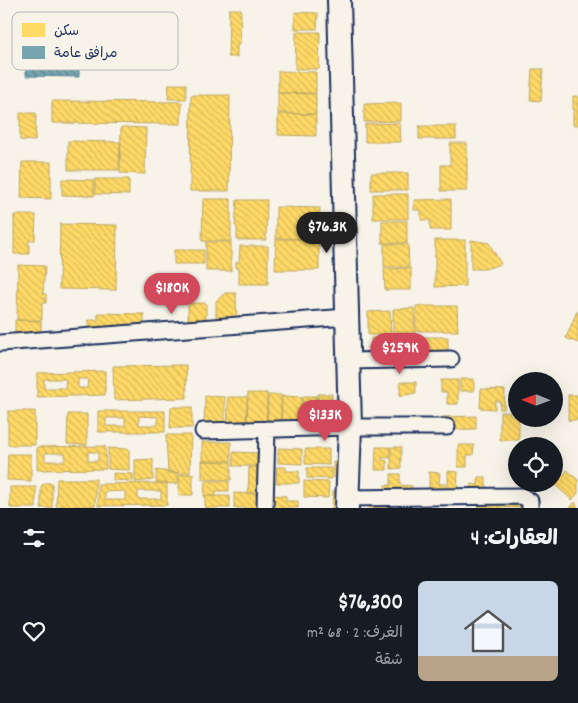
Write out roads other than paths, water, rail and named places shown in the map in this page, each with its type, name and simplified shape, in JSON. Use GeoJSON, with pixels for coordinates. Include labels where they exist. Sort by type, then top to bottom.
{"type":"FeatureCollection","features":[{"type":"Feature","properties":{"kind":"street"},"geometry":{"type":"LineString","coordinates":[[339,0],[350,426],[347,503],[522,496],[530,500],[530,508]]}},
{"type":"Feature","properties":{"kind":"street"},"geometry":{"type":"LineString","coordinates":[[0,343],[347,317]]}},
{"type":"Feature","properties":{"kind":"street"},"geometry":{"type":"LineString","coordinates":[[348,361],[451,359]]}},
{"type":"Feature","properties":{"kind":"street"},"geometry":{"type":"LineString","coordinates":[[203,431],[350,426],[447,427]]}},
{"type":"Feature","properties":{"kind":"street"},"geometry":{"type":"LineString","coordinates":[[265,508],[266,429]]}}]}
